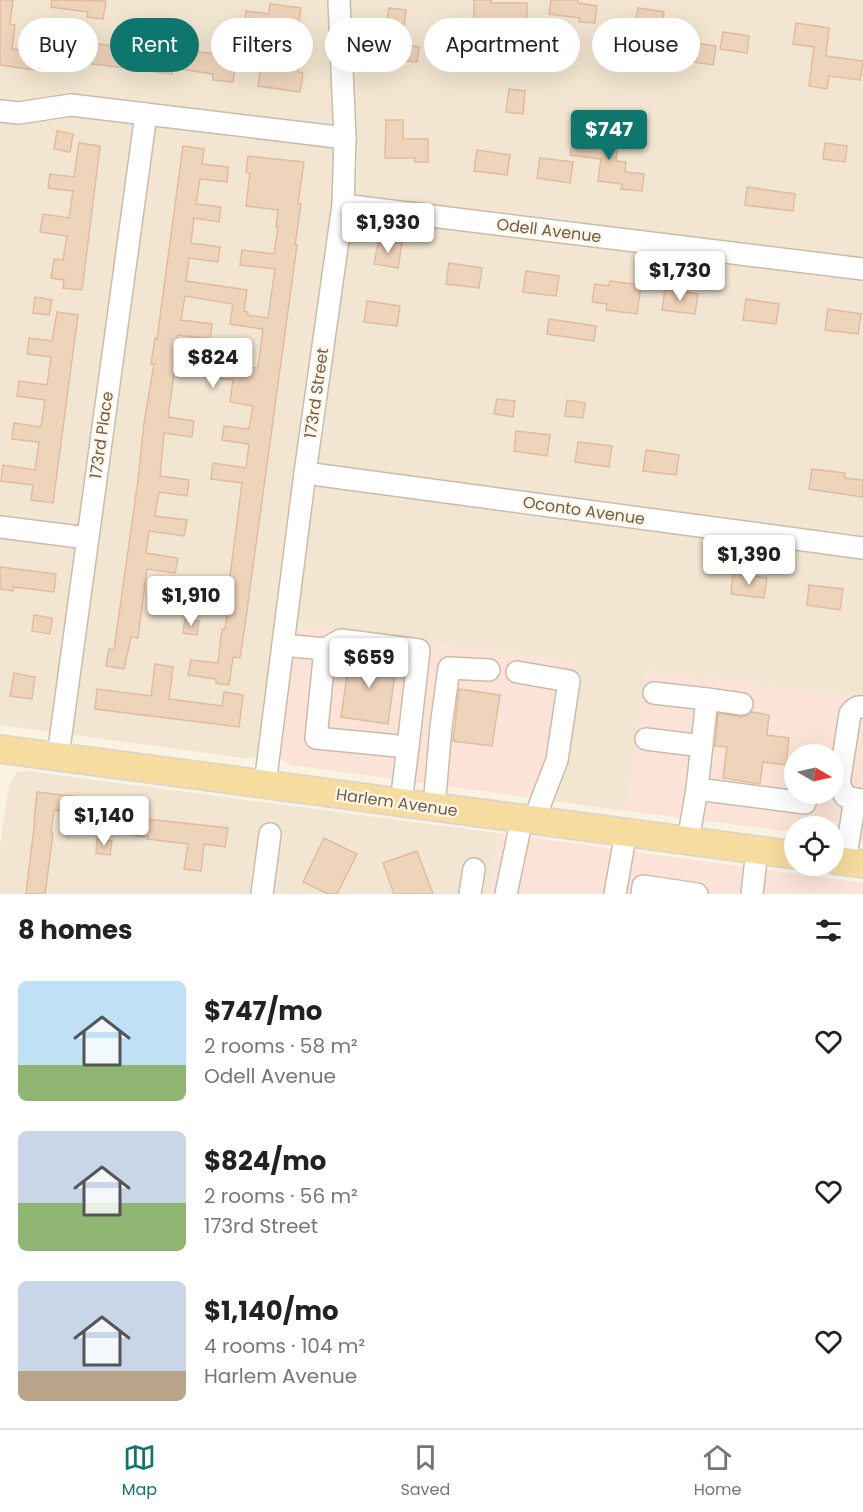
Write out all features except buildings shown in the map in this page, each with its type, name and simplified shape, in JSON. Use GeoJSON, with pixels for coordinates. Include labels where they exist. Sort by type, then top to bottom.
{"type":"FeatureCollection","features":[{"type":"Feature","properties":{"kind":"main road","name":"Harlem Avenue"},"geometry":{"type":"LineString","coordinates":[[0,753],[58,756],[784,854]]}},
{"type":"Feature","properties":{"kind":"street","name":"173rd Street"},"geometry":{"type":"LineString","coordinates":[[265,784],[304,473],[343,204],[345,138],[339,0]]}},
{"type":"Feature","properties":{"kind":"street"},"geometry":{"type":"LineString","coordinates":[[0,111],[19,113],[71,105],[345,138]]}},
{"type":"Feature","properties":{"kind":"street","name":"173rd Place"},"geometry":{"type":"LineString","coordinates":[[58,756],[146,114]]}},
{"type":"Feature","properties":{"kind":"street","name":"Odell Avenue"},"geometry":{"type":"LineString","coordinates":[[343,204],[863,269]]}},
{"type":"Feature","properties":{"kind":"street","name":"Oconto Avenue"},"geometry":{"type":"LineString","coordinates":[[304,473],[863,548]]}},
{"type":"Feature","properties":{"kind":"street"},"geometry":{"type":"LineString","coordinates":[[0,527],[87,538]]}},
{"type":"Feature","properties":{"kind":"street"},"geometry":{"type":"LineString","coordinates":[[283,645],[325,649],[341,640],[418,650],[401,802]]}},
{"type":"Feature","properties":{"kind":"street"},"geometry":{"type":"LineString","coordinates":[[325,649],[316,738],[408,747]]}},
{"type":"Feature","properties":{"kind":"street"},"geometry":{"type":"LineString","coordinates":[[434,807],[449,668],[489,670]]}},
{"type":"Feature","properties":{"kind":"street"},"geometry":{"type":"LineString","coordinates":[[506,894],[528,819],[557,760],[569,681],[517,672]]}},
{"type":"Feature","properties":{"kind":"street"},"geometry":{"type":"LineString","coordinates":[[654,693],[742,704]]}},
{"type":"Feature","properties":{"kind":"street"},"geometry":{"type":"LineString","coordinates":[[688,841],[697,789],[707,699]]}},
{"type":"Feature","properties":{"kind":"street"},"geometry":{"type":"LineString","coordinates":[[854,798],[839,784],[850,714],[858,706],[863,707]]}},
{"type":"Feature","properties":{"kind":"street"},"geometry":{"type":"LineString","coordinates":[[847,862],[854,798],[856,723],[863,717]]}},
{"type":"Feature","properties":{"kind":"street"},"geometry":{"type":"LineString","coordinates":[[646,738],[702,746]]}},
{"type":"Feature","properties":{"kind":"street"},"geometry":{"type":"LineString","coordinates":[[697,789],[784,800]]}},
{"type":"Feature","properties":{"kind":"street"},"geometry":{"type":"LineString","coordinates":[[615,894],[626,832]]}},
{"type":"Feature","properties":{"kind":"street"},"geometry":{"type":"LineString","coordinates":[[262,894],[270,834]]}},
{"type":"Feature","properties":{"kind":"street"},"geometry":{"type":"LineString","coordinates":[[752,894],[758,850]]}},
{"type":"Feature","properties":{"kind":"street"},"geometry":{"type":"LineString","coordinates":[[470,894],[474,869]]}},
{"type":"Feature","properties":{"kind":"street"},"geometry":{"type":"LineString","coordinates":[[642,890],[697,894]]}},
{"type":"Feature","properties":{"kind":"shaded area"},"geometry":{"type":"Polygon","coordinates":[[[0,0],[332,0],[332,18],[325,18],[325,72],[334,72],[335,114],[331,124],[323,127],[82,96],[56,95],[34,102],[0,103],[0,0]]]}},
{"type":"Feature","properties":{"kind":"shaded area"},"geometry":{"type":"Polygon","coordinates":[[[351,0],[863,0],[863,698],[647,670],[626,811],[555,801],[578,663],[296,626],[357,168],[354,72],[412,72],[412,18],[352,18],[351,0]]]}},
{"type":"Feature","properties":{"kind":"shaded area"},"geometry":{"type":"Polygon","coordinates":[[[57,115],[92,115],[323,143],[337,153],[337,185],[260,749],[256,757],[244,758],[0,725],[0,120],[57,115]]]}},
{"type":"Feature","properties":{"kind":"shaded area"},"geometry":{"type":"Polygon","coordinates":[[[296,626],[578,663],[555,801],[291,765],[281,759],[280,743],[296,626]]]}},
{"type":"Feature","properties":{"kind":"shaded area"},"geometry":{"type":"Polygon","coordinates":[[[646,670],[863,698],[863,841],[844,838],[844,816],[784,816],[784,831],[626,811],[646,670]]]}},
{"type":"Feature","properties":{"kind":"shaded area"},"geometry":{"type":"Polygon","coordinates":[[[27,771],[498,833],[490,894],[0,894],[0,846],[9,785],[17,772],[27,771]]]}},
{"type":"Feature","properties":{"kind":"shaded area"},"geometry":{"type":"Polygon","coordinates":[[[498,833],[784,872],[784,876],[812,876],[863,883],[863,894],[490,894],[498,833]]]}}]}
